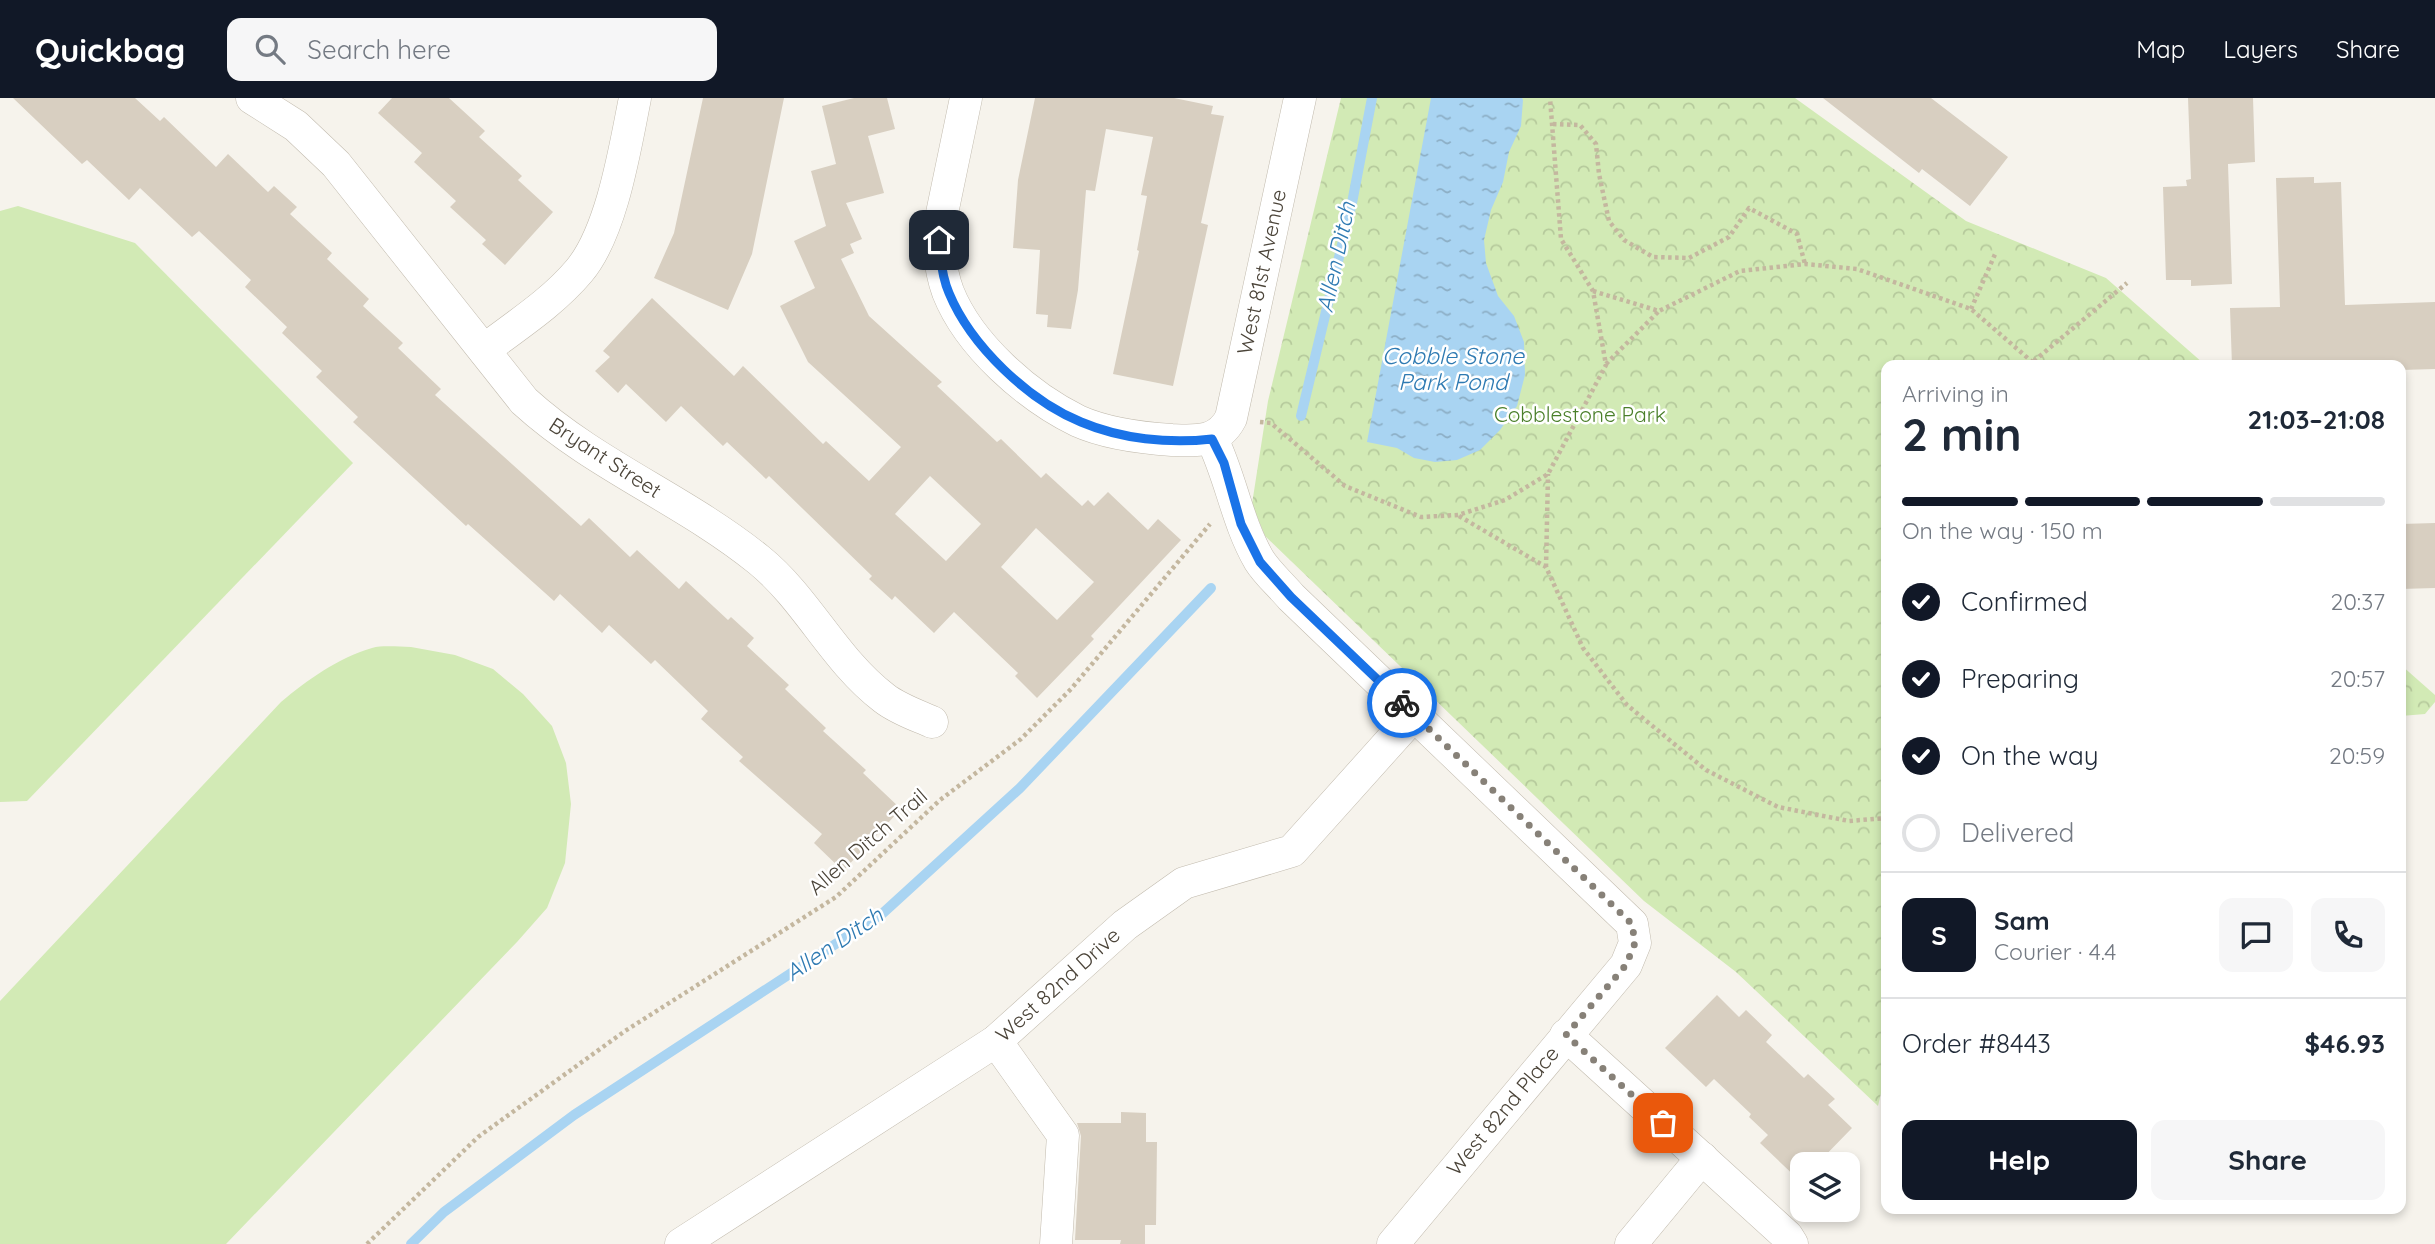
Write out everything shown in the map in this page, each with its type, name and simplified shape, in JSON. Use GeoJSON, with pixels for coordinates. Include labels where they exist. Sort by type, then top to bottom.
{"type":"FeatureCollection","features":[{"type":"Feature","properties":{"kind":"street","name":"Bryant Street"},"geometry":{"type":"LineString","coordinates":[[252,98],[296,126],[336,164],[524,401],[551,426],[724,533],[761,562],[786,587],[855,671],[883,698],[932,722]]}},
{"type":"Feature","properties":{"kind":"street"},"geometry":{"type":"LineString","coordinates":[[484,350],[565,286],[581,269],[595,247],[610,204],[635,98]]}},
{"type":"Feature","properties":{"kind":"street"},"geometry":{"type":"LineString","coordinates":[[966,98],[940,223],[939,240],[940,259],[948,291],[963,321],[1017,382],[1078,421],[1142,439],[1195,441],[1222,428],[1224,463],[1241,524],[1260,562],[1291,597],[1414,715]]}},
{"type":"Feature","properties":{"kind":"street","name":"West 81st Avenue"},"geometry":{"type":"LineString","coordinates":[[1222,428],[1300,98]]}},
{"type":"Feature","properties":{"kind":"street","name":"West 82nd Place"},"geometry":{"type":"LineString","coordinates":[[1392,1244],[1626,965],[1635,943],[1632,924],[1414,715]]}},
{"type":"Feature","properties":{"kind":"street","name":"West 82nd Drive"},"geometry":{"type":"LineString","coordinates":[[681,1244],[996,1041],[1125,925],[1184,883],[1292,851],[1414,715]]}},
{"type":"Feature","properties":{"kind":"street"},"geometry":{"type":"LineString","coordinates":[[1566,1035],[1792,1244]]}},
{"type":"Feature","properties":{"kind":"street"},"geometry":{"type":"LineString","coordinates":[[996,1041],[1063,1135],[1056,1244]]}},
{"type":"Feature","properties":{"kind":"street"},"geometry":{"type":"LineString","coordinates":[[1631,1244],[1702,1158]]}},
{"type":"Feature","properties":{"kind":"path"},"geometry":{"type":"LineString","coordinates":[[1549,98],[1561,239],[1592,290],[1606,365]]}},
{"type":"Feature","properties":{"kind":"path"},"geometry":{"type":"LineString","coordinates":[[1553,124],[1580,125],[1596,144],[1609,221],[1624,240],[1653,257],[1689,258],[1729,237],[1749,208],[1797,234],[1805,264]]}},
{"type":"Feature","properties":{"kind":"path"},"geometry":{"type":"LineString","coordinates":[[1971,309],[1996,252]]}},
{"type":"Feature","properties":{"kind":"path"},"geometry":{"type":"LineString","coordinates":[[1881,818],[1849,821],[1778,807],[1706,770],[1627,705],[1583,648],[1546,567],[1548,474],[1606,365],[1659,311],[1740,271],[1805,264],[1857,269],[1971,309],[2030,360]]}},
{"type":"Feature","properties":{"kind":"path"},"geometry":{"type":"LineString","coordinates":[[2040,360],[2127,283]]}},
{"type":"Feature","properties":{"kind":"path"},"geometry":{"type":"LineString","coordinates":[[1592,290],[1659,311]]}},
{"type":"Feature","properties":{"kind":"path"},"geometry":{"type":"LineString","coordinates":[[1222,428],[1270,424],[1345,486],[1421,517],[1458,515],[1505,500],[1548,474]]}},
{"type":"Feature","properties":{"kind":"path"},"geometry":{"type":"LineString","coordinates":[[1458,515],[1546,567]]}},
{"type":"Feature","properties":{"kind":"path","name":"Allen Ditch Trail"},"geometry":{"type":"LineString","coordinates":[[367,1244],[478,1137],[625,1031],[836,897],[940,800],[1021,739],[1071,689],[1217,516]]}},
{"type":"Feature","properties":{"kind":"green space","name":"Cobblestone Park"},"geometry":{"type":"Polygon","coordinates":[[[1341,98],[1795,98],[1966,221],[2106,278],[2200,360],[1881,360],[1881,1093],[1878,1106],[1736,972],[1644,901],[1265,536],[1252,504],[1268,401],[1341,98]]]}},
{"type":"Feature","properties":{"kind":"green space"},"geometry":{"type":"Polygon","coordinates":[[[18,206],[135,243],[353,463],[27,801],[0,802],[0,211],[18,206]]]}},
{"type":"Feature","properties":{"kind":"green space"},"geometry":{"type":"Polygon","coordinates":[[[381,647],[411,647],[455,655],[493,669],[523,694],[552,726],[566,763],[571,804],[565,863],[547,908],[226,1244],[0,1244],[0,1001],[281,702],[324,670],[359,652],[381,647]]]}},
{"type":"Feature","properties":{"kind":"green space"},"geometry":{"type":"Polygon","coordinates":[[[2406,669],[2435,695],[2435,702],[2425,714],[2406,716],[2406,669]]]}},
{"type":"Feature","properties":{"kind":"water","name":"Cobble Stone Park Pond"},"geometry":{"type":"Polygon","coordinates":[[[1431,98],[1523,100],[1521,126],[1509,152],[1503,182],[1491,210],[1484,240],[1486,263],[1498,296],[1514,316],[1524,342],[1525,375],[1517,406],[1500,430],[1480,450],[1457,460],[1435,462],[1414,458],[1397,448],[1367,442],[1431,98]]]}},
{"type":"Feature","properties":{"kind":"building"},"geometry":{"type":"Polygon","coordinates":[[[13,98],[135,98],[160,121],[164,117],[216,167],[228,154],[268,192],[274,186],[297,207],[290,214],[332,253],[327,259],[369,299],[363,306],[403,343],[398,348],[441,389],[435,395],[581,526],[589,518],[630,557],[637,550],[679,589],[686,581],[728,620],[731,617],[754,638],[747,646],[789,685],[785,689],[826,728],[823,731],[866,770],[863,773],[901,809],[843,871],[814,843],[822,834],[739,761],[743,757],[701,719],[708,711],[655,660],[651,664],[609,625],[602,633],[560,594],[554,601],[468,524],[466,526],[353,422],[358,417],[316,377],[322,371],[282,333],[287,327],[245,287],[251,280],[199,231],[192,237],[140,188],[129,200],[87,160],[82,164],[13,98]]]}},
{"type":"Feature","properties":{"kind":"building"},"geometry":{"type":"Polygon","coordinates":[[[392,98],[449,98],[485,131],[479,137],[522,176],[518,180],[553,212],[505,265],[482,244],[486,240],[450,207],[456,201],[414,162],[422,153],[378,113],[392,98]]]}},
{"type":"Feature","properties":{"kind":"building"},"geometry":{"type":"Polygon","coordinates":[[[703,98],[784,98],[752,254],[728,310],[654,278],[674,233],[703,98]]]}},
{"type":"Feature","properties":{"kind":"building"},"geometry":{"type":"Polygon","coordinates":[[[854,98],[887,98],[895,129],[868,136],[884,193],[846,203],[862,239],[850,244],[854,253],[841,259],[869,316],[942,382],[937,386],[997,442],[1001,439],[1041,478],[1046,473],[1082,506],[1088,500],[1094,506],[1108,492],[1148,530],[1158,519],[1181,540],[1091,636],[1094,639],[1037,698],[1015,676],[1018,673],[954,612],[934,633],[895,596],[892,600],[869,579],[872,576],[769,476],[766,479],[727,442],[723,446],[681,406],[666,422],[626,384],[618,393],[595,371],[610,357],[603,351],[652,298],[734,376],[743,366],[823,444],[826,441],[869,481],[901,447],[808,362],[780,306],[815,288],[794,241],[826,226],[811,171],[836,164],[822,106],[854,98]],[[930,476],[895,514],[946,561],[981,524],[930,476]],[[1036,528],[1001,567],[1057,620],[1094,582],[1036,528]]]}},
{"type":"Feature","properties":{"kind":"building"},"geometry":{"type":"Polygon","coordinates":[[[1035,98],[1174,98],[1213,106],[1211,114],[1224,116],[1201,223],[1208,225],[1173,386],[1113,374],[1139,251],[1137,250],[1147,196],[1141,195],[1153,137],[1106,129],[1095,191],[1086,190],[1078,290],[1071,329],[1047,327],[1048,315],[1036,314],[1040,250],[1013,248],[1018,180],[1035,98]]]}},
{"type":"Feature","properties":{"kind":"building"},"geometry":{"type":"Polygon","coordinates":[[[1823,98],[1931,98],[2008,157],[1970,206],[1922,169],[1919,173],[1823,98]]]}},
{"type":"Feature","properties":{"kind":"building"},"geometry":{"type":"Polygon","coordinates":[[[2188,98],[2253,98],[2255,162],[2228,164],[2232,284],[2191,286],[2191,280],[2166,280],[2163,187],[2187,186],[2186,180],[2191,179],[2188,98]]]}},
{"type":"Feature","properties":{"kind":"building"},"geometry":{"type":"Polygon","coordinates":[[[2314,177],[2314,183],[2341,182],[2345,305],[2435,302],[2435,369],[2406,370],[2406,360],[2232,360],[2230,308],[2280,307],[2276,178],[2314,177]]]}},
{"type":"Feature","properties":{"kind":"building"},"geometry":{"type":"Polygon","coordinates":[[[2435,523],[2435,588],[2406,589],[2406,524],[2435,523]]]}},
{"type":"Feature","properties":{"kind":"building"},"geometry":{"type":"Polygon","coordinates":[[[1717,995],[1739,1017],[1746,1010],[1772,1035],[1766,1042],[1804,1078],[1808,1074],[1835,1099],[1828,1105],[1852,1128],[1829,1152],[1790,1152],[1790,1172],[1760,1143],[1768,1135],[1749,1117],[1751,1114],[1714,1079],[1706,1087],[1665,1048],[1717,995]]]}},
{"type":"Feature","properties":{"kind":"building"},"geometry":{"type":"Polygon","coordinates":[[[1121,1112],[1146,1113],[1146,1142],[1157,1142],[1156,1225],[1145,1225],[1145,1244],[1120,1244],[1121,1240],[1075,1240],[1081,1136],[1077,1123],[1121,1123],[1121,1112]]]}},
{"type":"Feature","properties":{"kind":"waterway","name":"Allen Ditch"},"geometry":{"type":"LineString","coordinates":[[1301,416],[1352,203],[1372,98]]}},
{"type":"Feature","properties":{"kind":"waterway","name":"Allen Ditch"},"geometry":{"type":"LineString","coordinates":[[411,1244],[444,1212],[574,1115],[883,913],[1020,788],[1211,588]]}},
{"type":"Feature","properties":{"kind":"way so far"},"geometry":{"type":"LineString","coordinates":[[1402,703],[1632,924],[1635,943],[1626,965],[1566,1035],[1663,1123]]}},
{"type":"Feature","properties":{"kind":"route"},"geometry":{"type":"LineString","coordinates":[[939,240],[940,259],[948,291],[963,321],[1017,382],[1033,394],[1078,421],[1098,428],[1142,439],[1212,439],[1224,463],[1241,524],[1260,562],[1291,597],[1402,703]]}}]}
